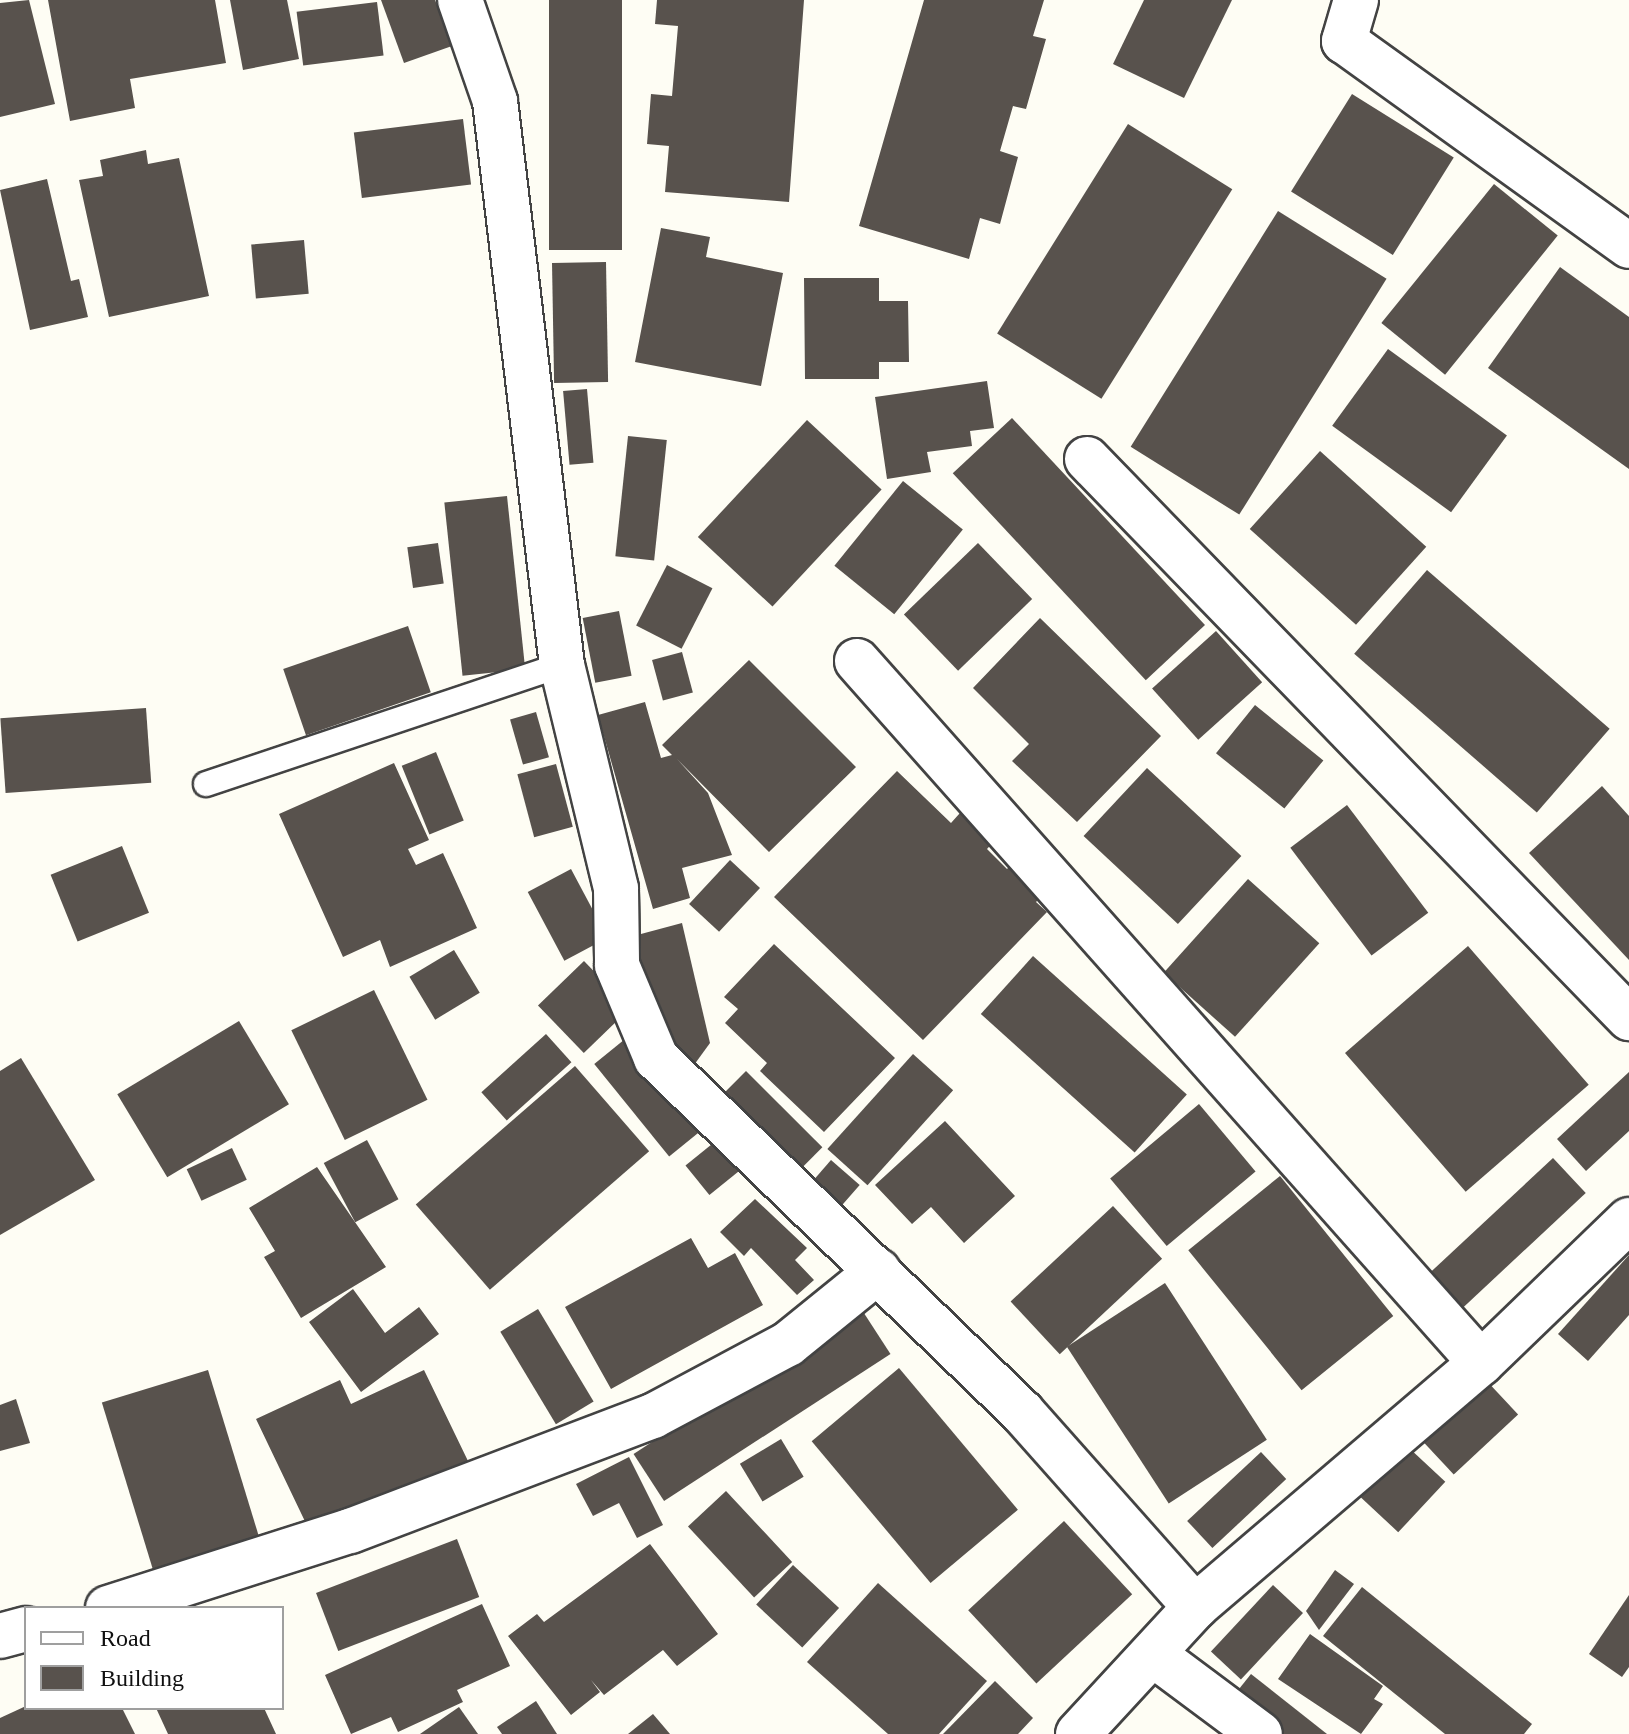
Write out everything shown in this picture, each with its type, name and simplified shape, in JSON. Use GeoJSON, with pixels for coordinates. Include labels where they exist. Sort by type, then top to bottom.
{"type":"FeatureCollection","features":[{"type":"Feature","properties":{"kind":"street"},"geometry":{"type":"LineString","coordinates":[[460,0],[495,101],[562,665],[616,889],[617,965],[656,1058],[1022,1412],[1195,1607]]}},
{"type":"Feature","properties":{"kind":"street"},"geometry":{"type":"LineString","coordinates":[[1356,0],[1344,41],[1629,246]]}},
{"type":"Feature","properties":{"kind":"street"},"geometry":{"type":"LineString","coordinates":[[1087,459],[1629,1018]]}},
{"type":"Feature","properties":{"kind":"street"},"geometry":{"type":"LineString","coordinates":[[857,661],[1481,1363]]}},
{"type":"Feature","properties":{"kind":"street"},"geometry":{"type":"LineString","coordinates":[[1078,1734],[1195,1607],[1481,1363],[1629,1220]]}},
{"type":"Feature","properties":{"kind":"street"},"geometry":{"type":"LineString","coordinates":[[114,1606],[350,1531],[653,1416],[788,1344],[878,1271]]}},
{"type":"Feature","properties":{"kind":"street"},"geometry":{"type":"LineString","coordinates":[[0,1636],[24,1630]]}},
{"type":"Feature","properties":{"kind":"street"},"geometry":{"type":"LineString","coordinates":[[1154,1655],[1260,1734]]}},
{"type":"Feature","properties":{"kind":"lane"},"geometry":{"type":"LineString","coordinates":[[206,784],[562,665]]}},
{"type":"Feature","properties":{"kind":"building"},"geometry":{"type":"Polygon","coordinates":[[[29,0],[55,104],[0,117],[0,3],[29,0]]]}},
{"type":"Feature","properties":{"kind":"building"},"geometry":{"type":"Polygon","coordinates":[[[48,0],[215,0],[226,63],[130,79],[135,108],[70,121],[48,0]]]}},
{"type":"Feature","properties":{"kind":"building"},"geometry":{"type":"Polygon","coordinates":[[[230,0],[287,0],[299,59],[243,70],[230,0]]]}},
{"type":"Feature","properties":{"kind":"building"},"geometry":{"type":"Polygon","coordinates":[[[381,0],[435,0],[452,46],[404,63],[381,0]]]}},
{"type":"Feature","properties":{"kind":"building"},"geometry":{"type":"Polygon","coordinates":[[[549,0],[622,0],[622,250],[549,250],[549,0]]]}},
{"type":"Feature","properties":{"kind":"building"},"geometry":{"type":"Polygon","coordinates":[[[657,0],[804,0],[789,202],[665,192],[669,146],[647,144],[651,94],[672,96],[678,26],[655,24],[657,0]]]}},
{"type":"Feature","properties":{"kind":"building"},"geometry":{"type":"Polygon","coordinates":[[[924,0],[1044,0],[1033,36],[1046,39],[1026,109],[1013,106],[1000,151],[1018,157],[1000,224],[980,218],[969,259],[859,226],[924,0]]]}},
{"type":"Feature","properties":{"kind":"building"},"geometry":{"type":"Polygon","coordinates":[[[1144,0],[1232,0],[1184,98],[1113,64],[1144,0]]]}},
{"type":"Feature","properties":{"kind":"building"},"geometry":{"type":"Polygon","coordinates":[[[377,2],[384,56],[303,65],[297,12],[377,2]]]}},
{"type":"Feature","properties":{"kind":"building"},"geometry":{"type":"Polygon","coordinates":[[[1352,94],[1454,158],[1393,255],[1291,192],[1352,94]]]}},
{"type":"Feature","properties":{"kind":"building"},"geometry":{"type":"Polygon","coordinates":[[[463,119],[471,185],[362,198],[354,132],[463,119]]]}},
{"type":"Feature","properties":{"kind":"building"},"geometry":{"type":"Polygon","coordinates":[[[1128,124],[1232,189],[1101,399],[997,333],[1128,124]]]}},
{"type":"Feature","properties":{"kind":"building"},"geometry":{"type":"Polygon","coordinates":[[[146,150],[148,164],[179,158],[209,296],[109,317],[79,180],[103,176],[100,160],[146,150]]]}},
{"type":"Feature","properties":{"kind":"building"},"geometry":{"type":"Polygon","coordinates":[[[47,179],[71,281],[79,279],[88,317],[30,330],[0,190],[47,179]]]}},
{"type":"Feature","properties":{"kind":"building"},"geometry":{"type":"Polygon","coordinates":[[[1494,184],[1558,236],[1445,375],[1381,323],[1494,184]]]}},
{"type":"Feature","properties":{"kind":"building"},"geometry":{"type":"Polygon","coordinates":[[[1278,211],[1387,279],[1239,515],[1131,447],[1278,211]]]}},
{"type":"Feature","properties":{"kind":"building"},"geometry":{"type":"Polygon","coordinates":[[[661,228],[710,237],[706,257],[783,273],[761,386],[635,362],[661,228]]]}},
{"type":"Feature","properties":{"kind":"building"},"geometry":{"type":"Polygon","coordinates":[[[304,240],[309,294],[256,298],[251,245],[304,240]]]}},
{"type":"Feature","properties":{"kind":"building"},"geometry":{"type":"Polygon","coordinates":[[[606,262],[608,382],[554,383],[552,263],[606,262]]]}},
{"type":"Feature","properties":{"kind":"building"},"geometry":{"type":"Polygon","coordinates":[[[1560,267],[1629,317],[1629,469],[1488,368],[1560,267]]]}},
{"type":"Feature","properties":{"kind":"building"},"geometry":{"type":"Polygon","coordinates":[[[804,278],[879,278],[879,301],[908,301],[909,362],[879,362],[879,379],[805,379],[804,278]]]}},
{"type":"Feature","properties":{"kind":"building"},"geometry":{"type":"Polygon","coordinates":[[[1388,349],[1507,435],[1451,512],[1332,426],[1388,349]]]}},
{"type":"Feature","properties":{"kind":"building"},"geometry":{"type":"Polygon","coordinates":[[[987,381],[994,428],[970,431],[972,446],[927,452],[931,472],[887,479],[875,397],[987,381]]]}},
{"type":"Feature","properties":{"kind":"building"},"geometry":{"type":"Polygon","coordinates":[[[587,389],[593,463],[570,465],[563,391],[587,389]]]}},
{"type":"Feature","properties":{"kind":"building"},"geometry":{"type":"Polygon","coordinates":[[[1012,418],[1205,625],[1146,680],[953,473],[1012,418]]]}},
{"type":"Feature","properties":{"kind":"building"},"geometry":{"type":"Polygon","coordinates":[[[807,420],[882,490],[772,607],[698,537],[807,420]]]}},
{"type":"Feature","properties":{"kind":"building"},"geometry":{"type":"Polygon","coordinates":[[[628,436],[667,440],[654,560],[615,556],[628,436]]]}},
{"type":"Feature","properties":{"kind":"building"},"geometry":{"type":"Polygon","coordinates":[[[1320,451],[1426,547],[1356,625],[1250,529],[1320,451]]]}},
{"type":"Feature","properties":{"kind":"building"},"geometry":{"type":"Polygon","coordinates":[[[903,481],[963,529],[894,614],[834,566],[903,481]]]}},
{"type":"Feature","properties":{"kind":"building"},"geometry":{"type":"Polygon","coordinates":[[[507,496],[525,669],[463,676],[444,503],[507,496]]]}},
{"type":"Feature","properties":{"kind":"building"},"geometry":{"type":"Polygon","coordinates":[[[438,543],[444,584],[413,588],[407,547],[438,543]]]}},
{"type":"Feature","properties":{"kind":"building"},"geometry":{"type":"Polygon","coordinates":[[[978,543],[1032,599],[958,671],[904,615],[978,543]]]}},
{"type":"Feature","properties":{"kind":"building"},"geometry":{"type":"Polygon","coordinates":[[[667,565],[712,588],[682,649],[636,626],[667,565]]]}},
{"type":"Feature","properties":{"kind":"building"},"geometry":{"type":"Polygon","coordinates":[[[1427,570],[1610,729],[1537,813],[1354,654],[1427,570]]]}},
{"type":"Feature","properties":{"kind":"building"},"geometry":{"type":"Polygon","coordinates":[[[619,611],[632,676],[595,683],[583,618],[619,611]]]}},
{"type":"Feature","properties":{"kind":"building"},"geometry":{"type":"Polygon","coordinates":[[[1040,618],[1161,736],[1077,822],[1012,761],[1029,744],[973,688],[1040,618]]]}},
{"type":"Feature","properties":{"kind":"building"},"geometry":{"type":"Polygon","coordinates":[[[408,626],[431,692],[306,735],[283,669],[408,626]]]}},
{"type":"Feature","properties":{"kind":"building"},"geometry":{"type":"Polygon","coordinates":[[[1216,631],[1262,682],[1198,740],[1152,689],[1216,631]]]}},
{"type":"Feature","properties":{"kind":"building"},"geometry":{"type":"Polygon","coordinates":[[[682,652],[693,693],[663,701],[652,660],[682,652]]]}},
{"type":"Feature","properties":{"kind":"building"},"geometry":{"type":"Polygon","coordinates":[[[749,660],[856,767],[769,852],[677,759],[708,793],[732,855],[682,868],[690,898],[653,909],[598,715],[645,702],[661,758],[672,755],[662,745],[749,660]]]}},
{"type":"Feature","properties":{"kind":"building"},"geometry":{"type":"Polygon","coordinates":[[[1255,705],[1323,760],[1284,809],[1216,753],[1255,705]]]}},
{"type":"Feature","properties":{"kind":"building"},"geometry":{"type":"Polygon","coordinates":[[[146,708],[151,783],[6,793],[0,718],[146,708]]]}},
{"type":"Feature","properties":{"kind":"building"},"geometry":{"type":"Polygon","coordinates":[[[536,712],[549,757],[523,765],[510,719],[536,712]]]}},
{"type":"Feature","properties":{"kind":"building"},"geometry":{"type":"Polygon","coordinates":[[[436,752],[464,821],[429,834],[402,766],[436,752]]]}},
{"type":"Feature","properties":{"kind":"building"},"geometry":{"type":"Polygon","coordinates":[[[394,763],[429,840],[408,849],[416,865],[443,853],[477,928],[390,967],[380,940],[343,957],[279,814],[394,763]]]}},
{"type":"Feature","properties":{"kind":"building"},"geometry":{"type":"Polygon","coordinates":[[[556,764],[573,827],[534,837],[517,774],[556,764]]]}},
{"type":"Feature","properties":{"kind":"building"},"geometry":{"type":"Polygon","coordinates":[[[1147,768],[1241,856],[1178,924],[1084,836],[1147,768]]]}},
{"type":"Feature","properties":{"kind":"building"},"geometry":{"type":"Polygon","coordinates":[[[897,771],[951,823],[968,804],[1000,835],[987,849],[1007,869],[1020,855],[1052,886],[1036,902],[1047,912],[923,1040],[774,897],[897,771]]]}},
{"type":"Feature","properties":{"kind":"building"},"geometry":{"type":"Polygon","coordinates":[[[1602,786],[1629,816],[1629,960],[1529,853],[1602,786]]]}},
{"type":"Feature","properties":{"kind":"building"},"geometry":{"type":"Polygon","coordinates":[[[1347,805],[1428,913],[1372,956],[1290,848],[1347,805]]]}},
{"type":"Feature","properties":{"kind":"building"},"geometry":{"type":"Polygon","coordinates":[[[122,846],[149,913],[78,942],[51,875],[122,846]]]}},
{"type":"Feature","properties":{"kind":"building"},"geometry":{"type":"Polygon","coordinates":[[[730,860],[760,888],[719,932],[689,904],[730,860]]]}},
{"type":"Feature","properties":{"kind":"building"},"geometry":{"type":"Polygon","coordinates":[[[571,869],[608,938],[564,961],[528,892],[571,869]]]}},
{"type":"Feature","properties":{"kind":"building"},"geometry":{"type":"Polygon","coordinates":[[[1248,879],[1319,943],[1235,1037],[1164,973],[1248,879]]]}},
{"type":"Feature","properties":{"kind":"building"},"geometry":{"type":"Polygon","coordinates":[[[682,923],[710,1043],[694,1065],[653,1039],[626,938],[682,923]]]}},
{"type":"Feature","properties":{"kind":"building"},"geometry":{"type":"Polygon","coordinates":[[[774,944],[895,1058],[824,1132],[760,1071],[767,1063],[725,1023],[738,1009],[724,997],[774,944]]]}},
{"type":"Feature","properties":{"kind":"building"},"geometry":{"type":"Polygon","coordinates":[[[1468,946],[1589,1085],[1466,1192],[1345,1053],[1468,946]]]}},
{"type":"Feature","properties":{"kind":"building"},"geometry":{"type":"Polygon","coordinates":[[[454,950],[480,993],[435,1020],[409,977],[454,950]]]}},
{"type":"Feature","properties":{"kind":"building"},"geometry":{"type":"Polygon","coordinates":[[[1033,956],[1187,1095],[1135,1152],[981,1014],[1033,956]]]}},
{"type":"Feature","properties":{"kind":"building"},"geometry":{"type":"Polygon","coordinates":[[[584,961],[630,1008],[584,1053],[538,1005],[584,961]]]}},
{"type":"Feature","properties":{"kind":"building"},"geometry":{"type":"Polygon","coordinates":[[[374,990],[427,1100],[345,1140],[291,1030],[374,990]]]}},
{"type":"Feature","properties":{"kind":"building"},"geometry":{"type":"Polygon","coordinates":[[[239,1021],[289,1104],[167,1177],[117,1094],[239,1021]]]}},
{"type":"Feature","properties":{"kind":"building"},"geometry":{"type":"Polygon","coordinates":[[[546,1034],[571,1062],[507,1120],[481,1092],[546,1034]]]}},
{"type":"Feature","properties":{"kind":"building"},"geometry":{"type":"Polygon","coordinates":[[[630,1035],[705,1127],[669,1156],[594,1064],[630,1035]]]}},
{"type":"Feature","properties":{"kind":"building"},"geometry":{"type":"Polygon","coordinates":[[[913,1054],[953,1090],[867,1185],[827,1149],[913,1054]]]}},
{"type":"Feature","properties":{"kind":"building"},"geometry":{"type":"Polygon","coordinates":[[[21,1058],[95,1180],[0,1235],[0,1071],[21,1058]]]}},
{"type":"Feature","properties":{"kind":"building"},"geometry":{"type":"Polygon","coordinates":[[[575,1066],[649,1151],[490,1290],[416,1204],[575,1066]]]}},
{"type":"Feature","properties":{"kind":"building"},"geometry":{"type":"Polygon","coordinates":[[[746,1071],[822,1147],[800,1170],[723,1094],[746,1071]]]}},
{"type":"Feature","properties":{"kind":"building"},"geometry":{"type":"Polygon","coordinates":[[[1629,1072],[1629,1131],[1586,1171],[1557,1139],[1629,1072]]]}},
{"type":"Feature","properties":{"kind":"building"},"geometry":{"type":"Polygon","coordinates":[[[1199,1104],[1256,1171],[1167,1246],[1110,1179],[1199,1104]]]}},
{"type":"Feature","properties":{"kind":"building"},"geometry":{"type":"Polygon","coordinates":[[[945,1121],[1015,1196],[964,1243],[931,1207],[912,1224],[875,1185],[945,1121]]]}},
{"type":"Feature","properties":{"kind":"building"},"geometry":{"type":"Polygon","coordinates":[[[722,1136],[746,1166],[709,1195],[685,1166],[722,1136]]]}},
{"type":"Feature","properties":{"kind":"building"},"geometry":{"type":"Polygon","coordinates":[[[367,1140],[398,1199],[355,1222],[324,1163],[367,1140]]]}},
{"type":"Feature","properties":{"kind":"building"},"geometry":{"type":"Polygon","coordinates":[[[232,1148],[247,1180],[201,1201],[187,1169],[232,1148]]]}},
{"type":"Feature","properties":{"kind":"building"},"geometry":{"type":"Polygon","coordinates":[[[1553,1158],[1586,1193],[1457,1313],[1424,1278],[1553,1158]]]}},
{"type":"Feature","properties":{"kind":"building"},"geometry":{"type":"Polygon","coordinates":[[[831,1160],[860,1185],[837,1211],[808,1186],[831,1160]]]}},
{"type":"Feature","properties":{"kind":"building"},"geometry":{"type":"Polygon","coordinates":[[[317,1167],[386,1267],[301,1318],[264,1257],[275,1251],[249,1208],[317,1167]]]}},
{"type":"Feature","properties":{"kind":"building"},"geometry":{"type":"Polygon","coordinates":[[[1280,1176],[1393,1316],[1302,1390],[1188,1250],[1280,1176]]]}},
{"type":"Feature","properties":{"kind":"building"},"geometry":{"type":"Polygon","coordinates":[[[755,1199],[807,1248],[795,1260],[814,1280],[797,1295],[751,1248],[744,1256],[720,1232],[755,1199]]]}},
{"type":"Feature","properties":{"kind":"building"},"geometry":{"type":"Polygon","coordinates":[[[1113,1206],[1162,1259],[1060,1354],[1011,1301],[1113,1206]]]}},
{"type":"Feature","properties":{"kind":"building"},"geometry":{"type":"Polygon","coordinates":[[[691,1238],[708,1268],[735,1253],[763,1305],[611,1389],[565,1307],[691,1238]]]}},
{"type":"Feature","properties":{"kind":"building"},"geometry":{"type":"Polygon","coordinates":[[[1629,1255],[1629,1315],[1588,1361],[1558,1334],[1629,1255]]]}},
{"type":"Feature","properties":{"kind":"building"},"geometry":{"type":"Polygon","coordinates":[[[1165,1283],[1267,1440],[1169,1504],[1067,1347],[1165,1283]]]}},
{"type":"Feature","properties":{"kind":"building"},"geometry":{"type":"Polygon","coordinates":[[[353,1289],[385,1333],[419,1307],[439,1334],[361,1392],[309,1322],[353,1289]]]}},
{"type":"Feature","properties":{"kind":"building"},"geometry":{"type":"Polygon","coordinates":[[[860,1307],[890,1354],[664,1501],[634,1454],[860,1307]]]}},
{"type":"Feature","properties":{"kind":"building"},"geometry":{"type":"Polygon","coordinates":[[[538,1309],[594,1402],[556,1424],[500,1332],[538,1309]]]}},
{"type":"Feature","properties":{"kind":"building"},"geometry":{"type":"Polygon","coordinates":[[[899,1368],[1018,1510],[931,1583],[812,1441],[899,1368]]]}},
{"type":"Feature","properties":{"kind":"building"},"geometry":{"type":"Polygon","coordinates":[[[208,1370],[260,1539],[154,1572],[102,1402],[208,1370]]]}},
{"type":"Feature","properties":{"kind":"building"},"geometry":{"type":"Polygon","coordinates":[[[424,1370],[468,1461],[312,1536],[256,1419],[340,1380],[351,1404],[424,1370]]]}},
{"type":"Feature","properties":{"kind":"building"},"geometry":{"type":"Polygon","coordinates":[[[1484,1378],[1518,1415],[1454,1475],[1420,1438],[1484,1378]]]}},
{"type":"Feature","properties":{"kind":"building"},"geometry":{"type":"Polygon","coordinates":[[[16,1399],[30,1443],[0,1451],[0,1405],[16,1399]]]}},
{"type":"Feature","properties":{"kind":"building"},"geometry":{"type":"Polygon","coordinates":[[[781,1439],[804,1477],[763,1501],[740,1464],[781,1439]]]}},
{"type":"Feature","properties":{"kind":"building"},"geometry":{"type":"Polygon","coordinates":[[[1408,1447],[1445,1482],[1398,1532],[1361,1497],[1408,1447]]]}},
{"type":"Feature","properties":{"kind":"building"},"geometry":{"type":"Polygon","coordinates":[[[1261,1452],[1286,1479],[1212,1548],[1187,1521],[1261,1452]]]}},
{"type":"Feature","properties":{"kind":"building"},"geometry":{"type":"Polygon","coordinates":[[[629,1457],[663,1525],[637,1538],[619,1503],[593,1516],[576,1484],[629,1457]]]}},
{"type":"Feature","properties":{"kind":"building"},"geometry":{"type":"Polygon","coordinates":[[[726,1491],[792,1562],[754,1597],[688,1526],[726,1491]]]}},
{"type":"Feature","properties":{"kind":"building"},"geometry":{"type":"Polygon","coordinates":[[[1064,1521],[1132,1594],[1036,1683],[968,1610],[1064,1521]]]}},
{"type":"Feature","properties":{"kind":"building"},"geometry":{"type":"Polygon","coordinates":[[[457,1539],[479,1597],[338,1651],[316,1593],[457,1539]]]}},
{"type":"Feature","properties":{"kind":"building"},"geometry":{"type":"Polygon","coordinates":[[[650,1544],[718,1634],[677,1666],[663,1650],[604,1695],[591,1680],[600,1692],[571,1715],[508,1636],[537,1614],[544,1622],[650,1544]]]}},
{"type":"Feature","properties":{"kind":"building"},"geometry":{"type":"Polygon","coordinates":[[[793,1565],[839,1608],[802,1647],[756,1604],[793,1565]]]}},
{"type":"Feature","properties":{"kind":"building"},"geometry":{"type":"Polygon","coordinates":[[[1335,1570],[1354,1584],[1319,1630],[1306,1611],[1335,1570]]]}},
{"type":"Feature","properties":{"kind":"building"},"geometry":{"type":"Polygon","coordinates":[[[878,1583],[987,1681],[939,1734],[888,1734],[807,1662],[878,1583]]]}},
{"type":"Feature","properties":{"kind":"building"},"geometry":{"type":"Polygon","coordinates":[[[1273,1585],[1303,1613],[1241,1680],[1211,1652],[1273,1585]]]}},
{"type":"Feature","properties":{"kind":"building"},"geometry":{"type":"Polygon","coordinates":[[[1362,1587],[1532,1724],[1524,1734],[1445,1734],[1323,1636],[1362,1587]]]}},
{"type":"Feature","properties":{"kind":"building"},"geometry":{"type":"Polygon","coordinates":[[[1629,1595],[1629,1667],[1622,1677],[1589,1654],[1629,1595]]]}},
{"type":"Feature","properties":{"kind":"building"},"geometry":{"type":"Polygon","coordinates":[[[482,1604],[510,1666],[457,1690],[463,1702],[398,1732],[391,1717],[351,1734],[325,1675],[482,1604]]]}},
{"type":"Feature","properties":{"kind":"building"},"geometry":{"type":"Polygon","coordinates":[[[1310,1634],[1383,1686],[1374,1699],[1383,1704],[1361,1734],[1278,1679],[1310,1634]]]}},
{"type":"Feature","properties":{"kind":"building"},"geometry":{"type":"Polygon","coordinates":[[[1251,1674],[1327,1734],[1276,1734],[1231,1699],[1251,1674]]]}},
{"type":"Feature","properties":{"kind":"building"},"geometry":{"type":"Polygon","coordinates":[[[995,1681],[1033,1718],[1018,1734],[943,1734],[995,1681]]]}},
{"type":"Feature","properties":{"kind":"building"},"geometry":{"type":"Polygon","coordinates":[[[536,1701],[557,1734],[502,1734],[497,1727],[536,1701]]]}},
{"type":"Feature","properties":{"kind":"building"},"geometry":{"type":"Polygon","coordinates":[[[24,1707],[24,1710],[123,1710],[135,1734],[0,1734],[0,1718],[24,1707]]]}},
{"type":"Feature","properties":{"kind":"building"},"geometry":{"type":"Polygon","coordinates":[[[459,1707],[478,1734],[420,1734],[459,1707]]]}},
{"type":"Feature","properties":{"kind":"building"},"geometry":{"type":"Polygon","coordinates":[[[157,1710],[265,1710],[276,1734],[168,1734],[157,1710]]]}},
{"type":"Feature","properties":{"kind":"building"},"geometry":{"type":"Polygon","coordinates":[[[653,1714],[670,1734],[628,1734],[653,1714]]]}}]}
